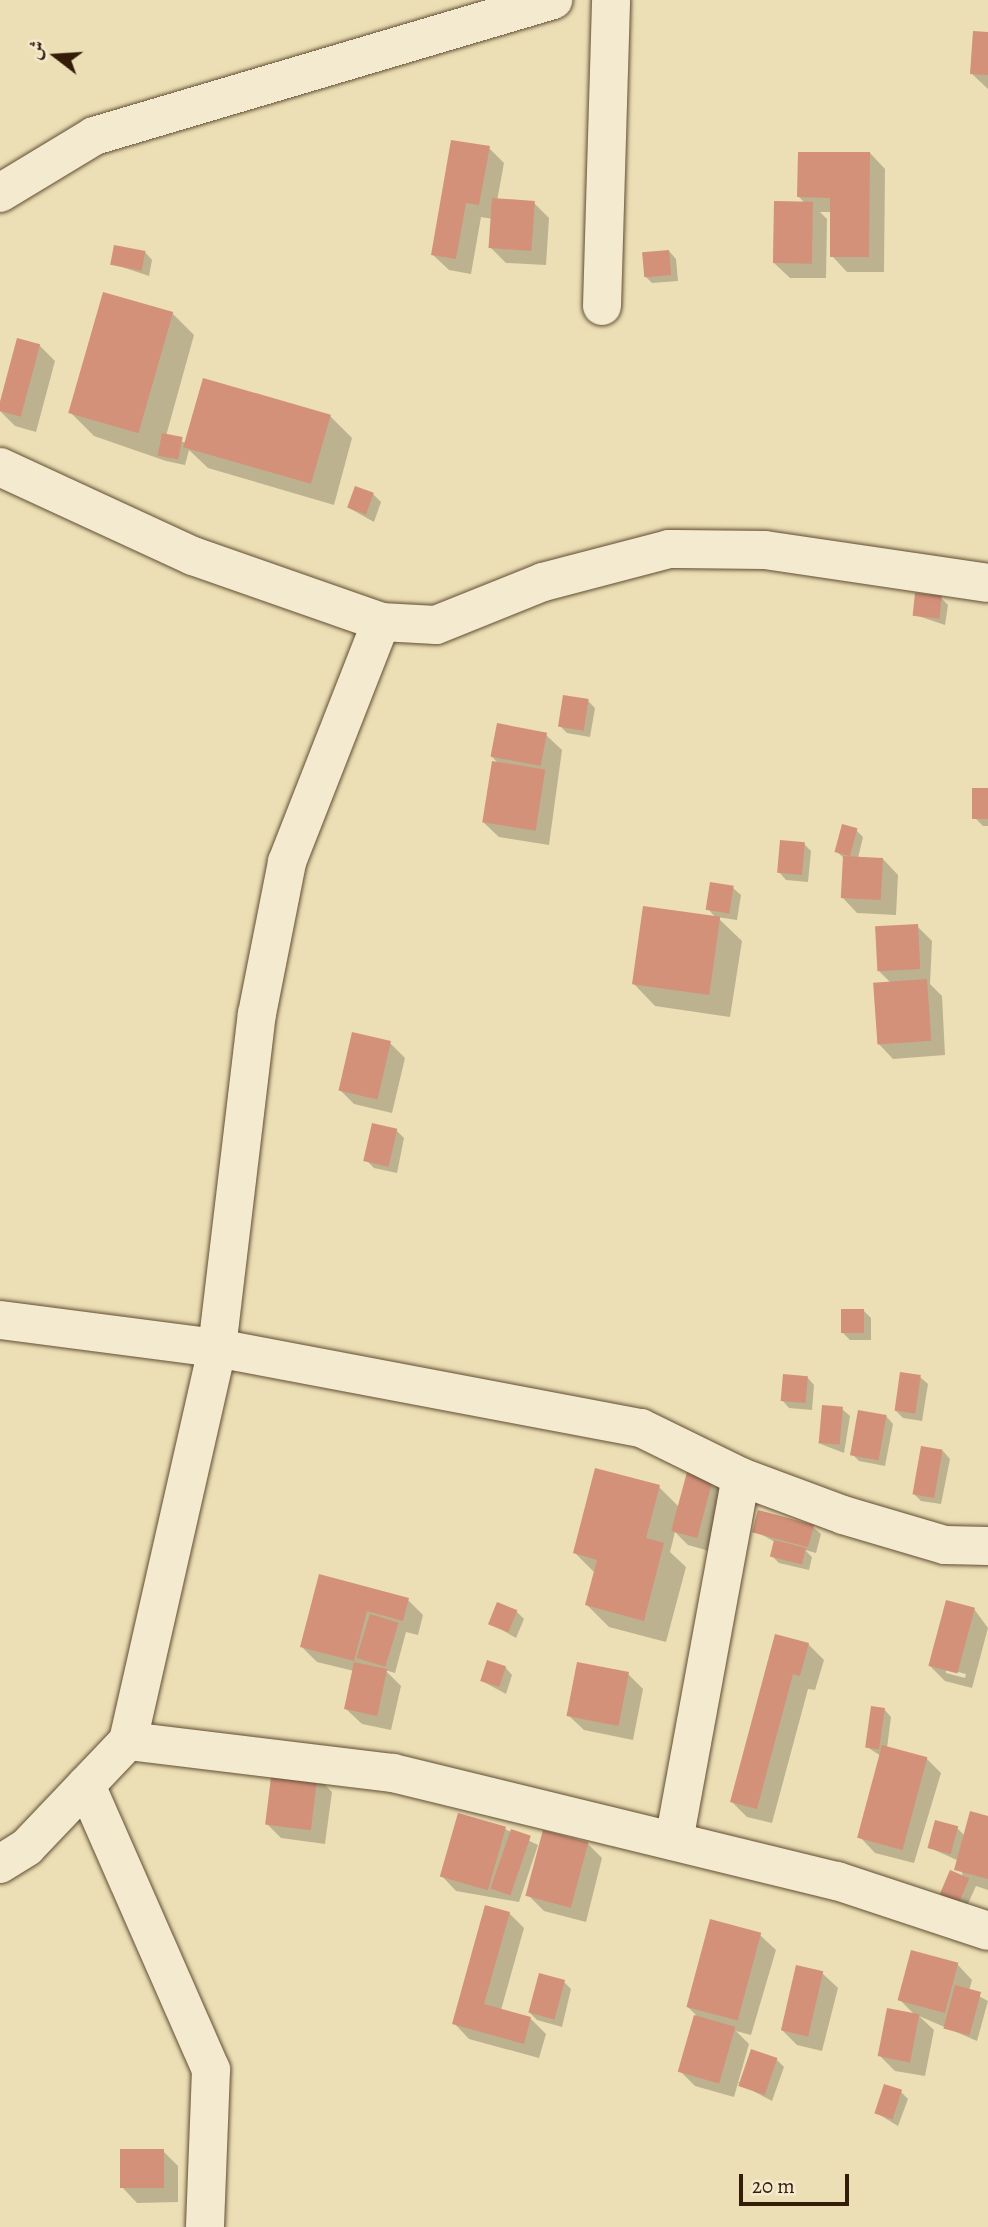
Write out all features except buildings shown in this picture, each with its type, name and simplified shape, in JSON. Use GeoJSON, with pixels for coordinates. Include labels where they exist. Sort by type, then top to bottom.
{"type":"FeatureCollection","features":[{"type":"Feature","properties":{"kind":"street"},"geometry":{"type":"LineString","coordinates":[[0,193],[94,136],[553,0]]}},
{"type":"Feature","properties":{"kind":"street"},"geometry":{"type":"LineString","coordinates":[[602,306],[611,0]]}},
{"type":"Feature","properties":{"kind":"street"},"geometry":{"type":"LineString","coordinates":[[0,467],[193,556],[380,622],[436,625],[543,582],[669,549],[765,550],[988,583]]}},
{"type":"Feature","properties":{"kind":"street"},"geometry":{"type":"LineString","coordinates":[[0,1864],[27,1847],[128,1741],[217,1348],[257,1014],[287,862],[380,622]]}},
{"type":"Feature","properties":{"kind":"street"},"geometry":{"type":"LineString","coordinates":[[0,1320],[217,1348],[641,1428],[741,1476],[897,1532],[945,1545],[988,1546]]}},
{"type":"Feature","properties":{"kind":"street"},"geometry":{"type":"LineString","coordinates":[[674,1841],[741,1476]]}},
{"type":"Feature","properties":{"kind":"street"},"geometry":{"type":"LineString","coordinates":[[128,1741],[393,1773],[837,1881],[988,1931]]}},
{"type":"Feature","properties":{"kind":"street"},"geometry":{"type":"LineString","coordinates":[[86,1784],[211,2070],[205,2227]]}}]}
